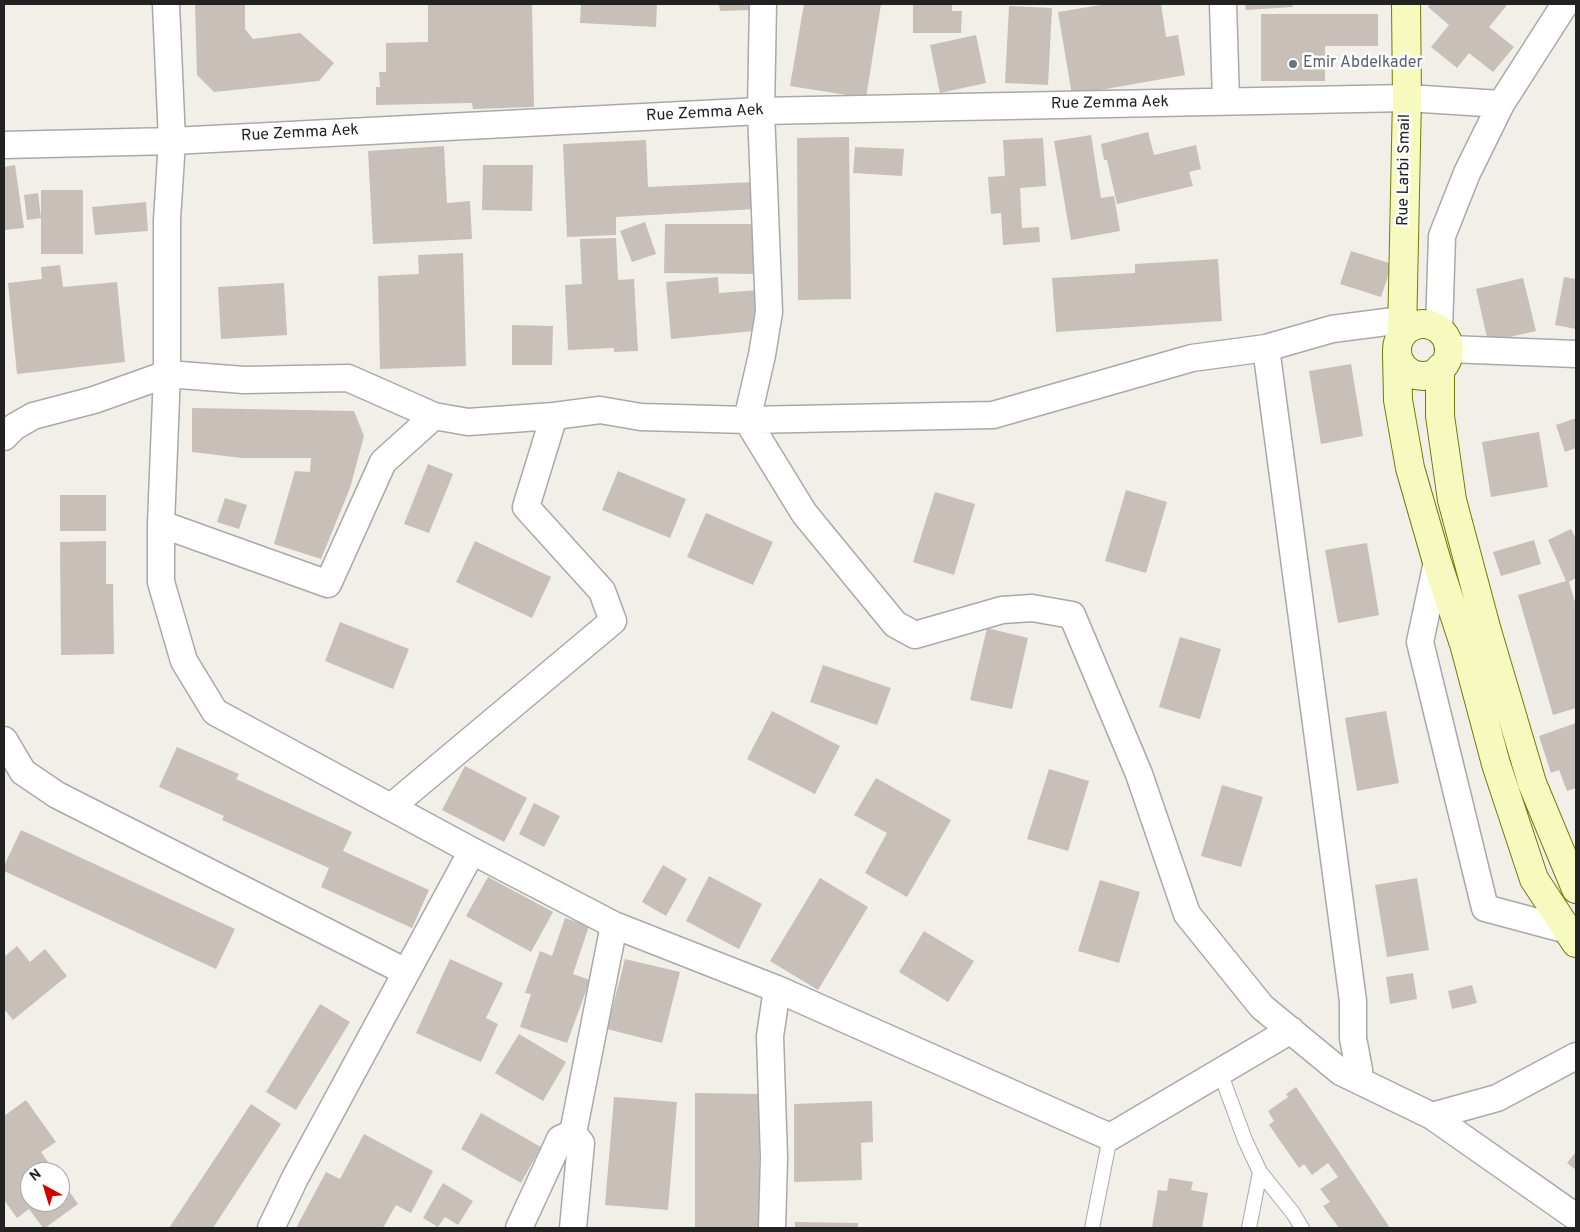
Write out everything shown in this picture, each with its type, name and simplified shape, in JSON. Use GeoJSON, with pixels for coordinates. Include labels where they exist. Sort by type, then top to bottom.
{"type":"FeatureCollection","features":[{"type":"Feature","properties":{"kind":"main road","name":"Rue Larbi Smail"},"geometry":{"type":"LineString","coordinates":[[1406,4],[1407,98],[1402,334],[1398,400],[1410,468],[1437,562],[1464,644],[1496,764],[1534,879],[1572,937]]}},
{"type":"Feature","properties":{"kind":"main road"},"geometry":{"type":"LineString","coordinates":[[1442,349],[1434,374],[1419,376],[1410,373],[1403,367],[1402,334],[1416,325],[1425,325],[1442,349],[1440,416],[1452,500],[1487,631],[1532,783],[1576,889]]}},
{"type":"Feature","properties":{"kind":"street"},"geometry":{"type":"LineString","coordinates":[[166,4],[172,141],[167,220],[167,374],[160,582],[184,662],[215,712],[472,851],[614,925],[777,990],[1110,1137],[1291,1030]]}},
{"type":"Feature","properties":{"kind":"street"},"geometry":{"type":"LineString","coordinates":[[763,4],[761,111],[769,312],[747,420],[804,512],[895,624],[915,635],[1002,610],[1032,608],[1072,615],[1139,774],[1187,914],[1262,1007],[1341,1072],[1432,1116],[1574,1220]]}},
{"type":"Feature","properties":{"kind":"street"},"geometry":{"type":"LineString","coordinates":[[1223,4],[1226,101]]}},
{"type":"Feature","properties":{"kind":"street"},"geometry":{"type":"LineString","coordinates":[[1565,4],[1501,104],[1467,173],[1442,236],[1442,349],[1576,354]]}},
{"type":"Feature","properties":{"kind":"street","name":"Rue Zemma Aek"},"geometry":{"type":"LineString","coordinates":[[4,145],[172,141],[761,111],[1407,98],[1501,104]]}},
{"type":"Feature","properties":{"kind":"street"},"geometry":{"type":"LineString","coordinates":[[4,436],[14,427],[33,416],[94,400],[167,374],[244,380],[348,378],[434,416],[468,422],[554,416],[600,410],[641,417],[747,420],[993,415],[1192,358],[1266,348],[1332,328],[1402,334]]}},
{"type":"Feature","properties":{"kind":"street"},"geometry":{"type":"LineString","coordinates":[[1266,348],[1353,1000],[1353,1038],[1359,1070],[1358,1079]]}},
{"type":"Feature","properties":{"kind":"street"},"geometry":{"type":"LineString","coordinates":[[161,524],[328,584],[384,462],[434,416]]}},
{"type":"Feature","properties":{"kind":"street"},"geometry":{"type":"LineString","coordinates":[[391,807],[613,620],[602,591],[526,507],[554,416]]}},
{"type":"Feature","properties":{"kind":"street"},"geometry":{"type":"LineString","coordinates":[[1437,562],[1420,642],[1485,908],[1572,937]]}},
{"type":"Feature","properties":{"kind":"street"},"geometry":{"type":"LineString","coordinates":[[4,740],[23,772],[57,795],[406,972]]}},
{"type":"Feature","properties":{"kind":"street"},"geometry":{"type":"LineString","coordinates":[[271,1228],[295,1178],[472,851]]}},
{"type":"Feature","properties":{"kind":"street"},"geometry":{"type":"LineString","coordinates":[[573,1228],[581,1143],[573,1133],[614,925]]}},
{"type":"Feature","properties":{"kind":"street"},"geometry":{"type":"LineString","coordinates":[[772,1228],[774,1158],[770,1036],[777,990]]}},
{"type":"Feature","properties":{"kind":"street"},"geometry":{"type":"LineString","coordinates":[[1432,1116],[1497,1098],[1576,1056]]}},
{"type":"Feature","properties":{"kind":"street"},"geometry":{"type":"LineString","coordinates":[[518,1228],[560,1139],[573,1133]]}},
{"type":"Feature","properties":{"kind":"lane"},"geometry":{"type":"LineString","coordinates":[[1220,1072],[1244,1140],[1260,1172],[1293,1213],[1302,1228]]}},
{"type":"Feature","properties":{"kind":"lane"},"geometry":{"type":"LineString","coordinates":[[1092,1228],[1110,1137]]}},
{"type":"Feature","properties":{"kind":"lane"},"geometry":{"type":"LineString","coordinates":[[1249,1228],[1260,1172]]}},
{"type":"Feature","properties":{"kind":"building"},"geometry":{"type":"Polygon","coordinates":[[[195,4],[245,4],[245,29],[253,39],[300,33],[334,63],[319,81],[214,92],[197,75],[195,4]]]}},
{"type":"Feature","properties":{"kind":"building"},"geometry":{"type":"Polygon","coordinates":[[[428,4],[532,4],[534,107],[473,109],[472,103],[376,105],[376,87],[380,87],[379,72],[386,72],[386,43],[428,42],[428,4]]]}},
{"type":"Feature","properties":{"kind":"building"},"geometry":{"type":"Polygon","coordinates":[[[581,4],[657,4],[656,27],[580,23],[581,4]]]}},
{"type":"Feature","properties":{"kind":"building"},"geometry":{"type":"Polygon","coordinates":[[[719,4],[752,4],[752,10],[720,11],[719,4]]]}},
{"type":"Feature","properties":{"kind":"building"},"geometry":{"type":"Polygon","coordinates":[[[804,4],[881,4],[866,98],[790,86],[804,4]]]}},
{"type":"Feature","properties":{"kind":"building"},"geometry":{"type":"Polygon","coordinates":[[[913,4],[952,4],[952,11],[962,11],[961,33],[913,33],[913,4]]]}},
{"type":"Feature","properties":{"kind":"building"},"geometry":{"type":"Polygon","coordinates":[[[1107,4],[1161,4],[1166,37],[1178,35],[1185,75],[1072,95],[1058,12],[1107,4]]]}},
{"type":"Feature","properties":{"kind":"building"},"geometry":{"type":"Polygon","coordinates":[[[1245,4],[1292,4],[1293,7],[1246,10],[1245,4]]]}},
{"type":"Feature","properties":{"kind":"building"},"geometry":{"type":"Polygon","coordinates":[[[1430,4],[1507,5],[1489,27],[1514,47],[1493,72],[1469,53],[1457,68],[1431,47],[1449,25],[1428,7],[1430,4]]]}},
{"type":"Feature","properties":{"kind":"building"},"geometry":{"type":"Polygon","coordinates":[[[1009,6],[1052,8],[1048,85],[1005,83],[1009,6]]]}},
{"type":"Feature","properties":{"kind":"building","name":"Emir Abdelkader"},"geometry":{"type":"Polygon","coordinates":[[[1261,14],[1378,14],[1378,46],[1325,46],[1325,81],[1261,81],[1261,14]]]}},
{"type":"Feature","properties":{"kind":"building"},"geometry":{"type":"Polygon","coordinates":[[[976,35],[986,83],[940,93],[930,45],[976,35]]]}},
{"type":"Feature","properties":{"kind":"building"},"geometry":{"type":"Polygon","coordinates":[[[1148,132],[1154,155],[1196,145],[1201,169],[1189,172],[1193,186],[1117,204],[1107,160],[1104,160],[1101,144],[1148,132]]]}},
{"type":"Feature","properties":{"kind":"building"},"geometry":{"type":"Polygon","coordinates":[[[1091,135],[1101,198],[1114,196],[1120,231],[1071,240],[1054,141],[1091,135]]]}},
{"type":"Feature","properties":{"kind":"building"},"geometry":{"type":"Polygon","coordinates":[[[849,137],[851,299],[798,300],[797,138],[849,137]]]}},
{"type":"Feature","properties":{"kind":"building"},"geometry":{"type":"Polygon","coordinates":[[[1043,138],[1046,186],[1020,188],[1022,228],[1039,227],[1040,242],[1003,245],[1001,213],[991,214],[988,177],[1005,176],[1003,140],[1043,138]]]}},
{"type":"Feature","properties":{"kind":"building"},"geometry":{"type":"Polygon","coordinates":[[[646,140],[648,187],[753,182],[755,209],[616,217],[616,235],[567,237],[563,144],[646,140]]]}},
{"type":"Feature","properties":{"kind":"building"},"geometry":{"type":"Polygon","coordinates":[[[444,146],[447,203],[470,201],[472,239],[373,244],[368,151],[444,146]]]}},
{"type":"Feature","properties":{"kind":"building"},"geometry":{"type":"Polygon","coordinates":[[[855,147],[904,149],[902,176],[853,173],[855,147]]]}},
{"type":"Feature","properties":{"kind":"building"},"geometry":{"type":"Polygon","coordinates":[[[15,165],[24,228],[4,230],[4,167],[15,165]]]}},
{"type":"Feature","properties":{"kind":"building"},"geometry":{"type":"Polygon","coordinates":[[[483,165],[533,165],[532,211],[482,210],[483,165]]]}},
{"type":"Feature","properties":{"kind":"building"},"geometry":{"type":"Polygon","coordinates":[[[41,190],[83,190],[83,254],[41,254],[41,190]]]}},
{"type":"Feature","properties":{"kind":"building"},"geometry":{"type":"Polygon","coordinates":[[[38,193],[41,218],[27,220],[24,195],[38,193]]]}},
{"type":"Feature","properties":{"kind":"building"},"geometry":{"type":"Polygon","coordinates":[[[146,202],[148,231],[95,235],[92,207],[146,202]]]}},
{"type":"Feature","properties":{"kind":"building"},"geometry":{"type":"Polygon","coordinates":[[[645,222],[656,254],[632,262],[620,231],[645,222]]]}},
{"type":"Feature","properties":{"kind":"building"},"geometry":{"type":"Polygon","coordinates":[[[665,224],[759,224],[759,274],[664,273],[665,224]]]}},
{"type":"Feature","properties":{"kind":"building"},"geometry":{"type":"Polygon","coordinates":[[[616,238],[618,280],[634,279],[638,351],[614,352],[614,348],[568,350],[565,285],[582,284],[580,239],[616,238]]]}},
{"type":"Feature","properties":{"kind":"building"},"geometry":{"type":"Polygon","coordinates":[[[1351,251],[1392,264],[1381,297],[1340,284],[1351,251]]]}},
{"type":"Feature","properties":{"kind":"building"},"geometry":{"type":"Polygon","coordinates":[[[463,253],[466,366],[380,369],[378,276],[419,274],[418,255],[463,253]]]}},
{"type":"Feature","properties":{"kind":"building"},"geometry":{"type":"Polygon","coordinates":[[[1218,259],[1222,321],[1056,332],[1052,278],[1135,273],[1135,264],[1218,259]]]}},
{"type":"Feature","properties":{"kind":"building"},"geometry":{"type":"Polygon","coordinates":[[[60,265],[63,287],[117,282],[125,362],[17,374],[8,283],[42,279],[41,267],[60,265]]]}},
{"type":"Feature","properties":{"kind":"building"},"geometry":{"type":"Polygon","coordinates":[[[718,277],[719,293],[760,290],[764,330],[671,339],[666,282],[718,277]]]}},
{"type":"Feature","properties":{"kind":"building"},"geometry":{"type":"Polygon","coordinates":[[[1564,277],[1576,279],[1576,329],[1555,325],[1564,277]]]}},
{"type":"Feature","properties":{"kind":"building"},"geometry":{"type":"Polygon","coordinates":[[[1523,278],[1536,331],[1488,342],[1476,289],[1523,278]]]}},
{"type":"Feature","properties":{"kind":"building"},"geometry":{"type":"Polygon","coordinates":[[[284,283],[287,335],[221,339],[218,287],[284,283]]]}},
{"type":"Feature","properties":{"kind":"building"},"geometry":{"type":"Polygon","coordinates":[[[512,325],[553,326],[552,365],[512,365],[512,325]]]}},
{"type":"Feature","properties":{"kind":"building"},"geometry":{"type":"Polygon","coordinates":[[[1351,364],[1363,436],[1321,444],[1309,371],[1351,364]]]}},
{"type":"Feature","properties":{"kind":"building"},"geometry":{"type":"Polygon","coordinates":[[[192,408],[354,411],[364,436],[350,488],[321,559],[274,544],[295,471],[310,472],[311,458],[242,458],[192,452],[192,408]]]}},
{"type":"Feature","properties":{"kind":"building"},"geometry":{"type":"Polygon","coordinates":[[[1576,418],[1576,448],[1565,452],[1556,425],[1576,418]]]}},
{"type":"Feature","properties":{"kind":"building"},"geometry":{"type":"Polygon","coordinates":[[[1539,432],[1548,487],[1491,497],[1482,442],[1539,432]]]}},
{"type":"Feature","properties":{"kind":"building"},"geometry":{"type":"Polygon","coordinates":[[[428,464],[453,474],[429,533],[404,524],[428,464]]]}},
{"type":"Feature","properties":{"kind":"building"},"geometry":{"type":"Polygon","coordinates":[[[618,471],[686,499],[670,538],[602,510],[618,471]]]}},
{"type":"Feature","properties":{"kind":"building"},"geometry":{"type":"Polygon","coordinates":[[[1126,490],[1167,502],[1146,573],[1105,561],[1126,490]]]}},
{"type":"Feature","properties":{"kind":"building"},"geometry":{"type":"Polygon","coordinates":[[[935,492],[975,504],[954,575],[913,562],[935,492]]]}},
{"type":"Feature","properties":{"kind":"building"},"geometry":{"type":"Polygon","coordinates":[[[60,495],[106,495],[106,531],[60,531],[60,495]]]}},
{"type":"Feature","properties":{"kind":"building"},"geometry":{"type":"Polygon","coordinates":[[[225,498],[247,505],[239,529],[217,522],[225,498]]]}},
{"type":"Feature","properties":{"kind":"building"},"geometry":{"type":"Polygon","coordinates":[[[706,513],[773,542],[753,585],[687,557],[706,513]]]}},
{"type":"Feature","properties":{"kind":"building"},"geometry":{"type":"Polygon","coordinates":[[[1571,529],[1576,539],[1576,578],[1569,582],[1576,605],[1576,708],[1553,715],[1518,595],[1566,581],[1548,540],[1571,529]]]}},
{"type":"Feature","properties":{"kind":"building"},"geometry":{"type":"Polygon","coordinates":[[[1534,540],[1541,564],[1501,576],[1493,552],[1534,540]]]}},
{"type":"Feature","properties":{"kind":"building"},"geometry":{"type":"Polygon","coordinates":[[[106,541],[106,584],[113,584],[114,654],[61,655],[60,542],[106,541]]]}},
{"type":"Feature","properties":{"kind":"building"},"geometry":{"type":"Polygon","coordinates":[[[475,541],[551,577],[532,618],[456,582],[475,541]]]}},
{"type":"Feature","properties":{"kind":"building"},"geometry":{"type":"Polygon","coordinates":[[[1367,543],[1379,615],[1338,623],[1325,550],[1367,543]]]}},
{"type":"Feature","properties":{"kind":"building"},"geometry":{"type":"Polygon","coordinates":[[[340,622],[409,649],[393,689],[325,661],[340,622]]]}},
{"type":"Feature","properties":{"kind":"building"},"geometry":{"type":"Polygon","coordinates":[[[987,628],[1028,638],[1012,709],[970,700],[987,628]]]}},
{"type":"Feature","properties":{"kind":"building"},"geometry":{"type":"Polygon","coordinates":[[[1180,637],[1221,649],[1200,719],[1159,707],[1180,637]]]}},
{"type":"Feature","properties":{"kind":"building"},"geometry":{"type":"Polygon","coordinates":[[[823,665],[891,688],[877,725],[810,702],[823,665]]]}},
{"type":"Feature","properties":{"kind":"building"},"geometry":{"type":"Polygon","coordinates":[[[772,711],[840,746],[815,794],[747,759],[772,711]]]}},
{"type":"Feature","properties":{"kind":"building"},"geometry":{"type":"Polygon","coordinates":[[[1386,711],[1399,783],[1357,791],[1345,718],[1386,711]]]}},
{"type":"Feature","properties":{"kind":"building"},"geometry":{"type":"Polygon","coordinates":[[[1576,723],[1576,788],[1567,791],[1559,770],[1551,773],[1539,736],[1576,723]]]}},
{"type":"Feature","properties":{"kind":"building"},"geometry":{"type":"Polygon","coordinates":[[[177,747],[239,774],[236,779],[352,832],[343,851],[429,890],[412,928],[321,887],[329,868],[222,820],[224,816],[159,787],[177,747]]]}},
{"type":"Feature","properties":{"kind":"building"},"geometry":{"type":"Polygon","coordinates":[[[465,766],[527,798],[504,842],[442,810],[465,766]]]}},
{"type":"Feature","properties":{"kind":"building"},"geometry":{"type":"Polygon","coordinates":[[[1049,769],[1089,781],[1068,851],[1027,839],[1049,769]]]}},
{"type":"Feature","properties":{"kind":"building"},"geometry":{"type":"Polygon","coordinates":[[[876,778],[951,820],[907,897],[865,873],[887,833],[854,815],[876,778]]]}},
{"type":"Feature","properties":{"kind":"building"},"geometry":{"type":"Polygon","coordinates":[[[1222,785],[1263,797],[1241,867],[1201,856],[1222,785]]]}},
{"type":"Feature","properties":{"kind":"building"},"geometry":{"type":"Polygon","coordinates":[[[534,803],[560,816],[544,847],[519,834],[534,803]]]}},
{"type":"Feature","properties":{"kind":"building"},"geometry":{"type":"Polygon","coordinates":[[[21,830],[235,929],[216,969],[4,871],[4,866],[21,830]]]}},
{"type":"Feature","properties":{"kind":"building"},"geometry":{"type":"Polygon","coordinates":[[[663,865],[687,879],[666,916],[642,902],[663,865]]]}},
{"type":"Feature","properties":{"kind":"building"},"geometry":{"type":"Polygon","coordinates":[[[709,876],[762,904],[739,949],[686,921],[709,876]]]}},
{"type":"Feature","properties":{"kind":"building"},"geometry":{"type":"Polygon","coordinates":[[[488,877],[553,912],[531,952],[466,916],[488,877]]]}},
{"type":"Feature","properties":{"kind":"building"},"geometry":{"type":"Polygon","coordinates":[[[820,878],[868,907],[818,990],[770,961],[820,878]]]}},
{"type":"Feature","properties":{"kind":"building"},"geometry":{"type":"Polygon","coordinates":[[[1417,878],[1429,950],[1387,957],[1375,885],[1417,878]]]}},
{"type":"Feature","properties":{"kind":"building"},"geometry":{"type":"Polygon","coordinates":[[[1100,880],[1140,892],[1119,963],[1078,951],[1100,880]]]}},
{"type":"Feature","properties":{"kind":"building"},"geometry":{"type":"Polygon","coordinates":[[[565,918],[589,926],[573,974],[590,980],[567,1043],[520,1027],[531,994],[525,993],[540,951],[552,956],[565,918]]]}},
{"type":"Feature","properties":{"kind":"building"},"geometry":{"type":"Polygon","coordinates":[[[924,931],[974,961],[948,1002],[899,972],[924,931]]]}},
{"type":"Feature","properties":{"kind":"building"},"geometry":{"type":"Polygon","coordinates":[[[17,946],[30,962],[45,949],[67,976],[13,1020],[4,1009],[4,957],[17,946]]]}},
{"type":"Feature","properties":{"kind":"building"},"geometry":{"type":"Polygon","coordinates":[[[450,959],[503,983],[486,1018],[498,1024],[481,1062],[416,1033],[450,959]]]}},
{"type":"Feature","properties":{"kind":"building"},"geometry":{"type":"Polygon","coordinates":[[[625,959],[680,972],[662,1043],[607,1029],[625,959]]]}},
{"type":"Feature","properties":{"kind":"building"},"geometry":{"type":"Polygon","coordinates":[[[1413,973],[1417,999],[1390,1004],[1386,977],[1413,973]]]}},
{"type":"Feature","properties":{"kind":"building"},"geometry":{"type":"Polygon","coordinates":[[[1472,985],[1477,1003],[1452,1009],[1448,991],[1472,985]]]}},
{"type":"Feature","properties":{"kind":"building"},"geometry":{"type":"Polygon","coordinates":[[[320,1004],[350,1022],[296,1110],[266,1092],[320,1004]]]}},
{"type":"Feature","properties":{"kind":"building"},"geometry":{"type":"Polygon","coordinates":[[[519,1034],[566,1062],[543,1101],[495,1073],[519,1034]]]}},
{"type":"Feature","properties":{"kind":"building"},"geometry":{"type":"Polygon","coordinates":[[[1296,1087],[1390,1228],[1339,1228],[1323,1206],[1330,1202],[1320,1189],[1338,1177],[1328,1163],[1312,1175],[1304,1164],[1299,1168],[1269,1125],[1274,1121],[1268,1111],[1288,1097],[1286,1094],[1296,1087]]]}},
{"type":"Feature","properties":{"kind":"building"},"geometry":{"type":"Polygon","coordinates":[[[695,1093],[760,1094],[759,1228],[695,1228],[695,1093]]]}},
{"type":"Feature","properties":{"kind":"building"},"geometry":{"type":"Polygon","coordinates":[[[614,1097],[677,1102],[668,1210],[605,1205],[614,1097]]]}},
{"type":"Feature","properties":{"kind":"building"},"geometry":{"type":"Polygon","coordinates":[[[26,1100],[56,1142],[41,1152],[48,1162],[20,1162],[20,1212],[25,1212],[17,1218],[4,1200],[4,1116],[26,1100]]]}},
{"type":"Feature","properties":{"kind":"building"},"geometry":{"type":"Polygon","coordinates":[[[872,1101],[873,1142],[861,1143],[862,1180],[794,1182],[794,1104],[872,1101]]]}},
{"type":"Feature","properties":{"kind":"building"},"geometry":{"type":"Polygon","coordinates":[[[251,1104],[281,1124],[213,1228],[169,1228],[251,1104]]]}},
{"type":"Feature","properties":{"kind":"building"},"geometry":{"type":"Polygon","coordinates":[[[481,1113],[541,1147],[521,1183],[461,1149],[481,1113]]]}},
{"type":"Feature","properties":{"kind":"building"},"geometry":{"type":"Polygon","coordinates":[[[364,1134],[433,1171],[411,1213],[396,1205],[383,1228],[296,1228],[326,1172],[340,1179],[364,1134]]]}},
{"type":"Feature","properties":{"kind":"building"},"geometry":{"type":"Polygon","coordinates":[[[1576,1152],[1576,1170],[1567,1163],[1576,1152]]]}},
{"type":"Feature","properties":{"kind":"building"},"geometry":{"type":"Polygon","coordinates":[[[1169,1178],[1193,1182],[1191,1190],[1208,1193],[1202,1228],[1152,1228],[1158,1190],[1167,1191],[1169,1178]]]}},
{"type":"Feature","properties":{"kind":"building"},"geometry":{"type":"Polygon","coordinates":[[[443,1183],[473,1201],[458,1225],[445,1217],[438,1227],[423,1218],[443,1183]]]}},
{"type":"Feature","properties":{"kind":"building"},"geometry":{"type":"Polygon","coordinates":[[[70,1192],[78,1204],[70,1210],[70,1192]]]}},
{"type":"Feature","properties":{"kind":"building"},"geometry":{"type":"Polygon","coordinates":[[[31,1212],[67,1212],[45,1228],[43,1228],[31,1212]]]}},
{"type":"Feature","properties":{"kind":"building"},"geometry":{"type":"Polygon","coordinates":[[[795,1222],[858,1223],[858,1228],[795,1228],[795,1222]]]}},
{"type":"Feature","properties":{"kind":"place","name":"Emir Abdelkader"},"geometry":{"type":"Point","coordinates":[1293,64]}}]}
